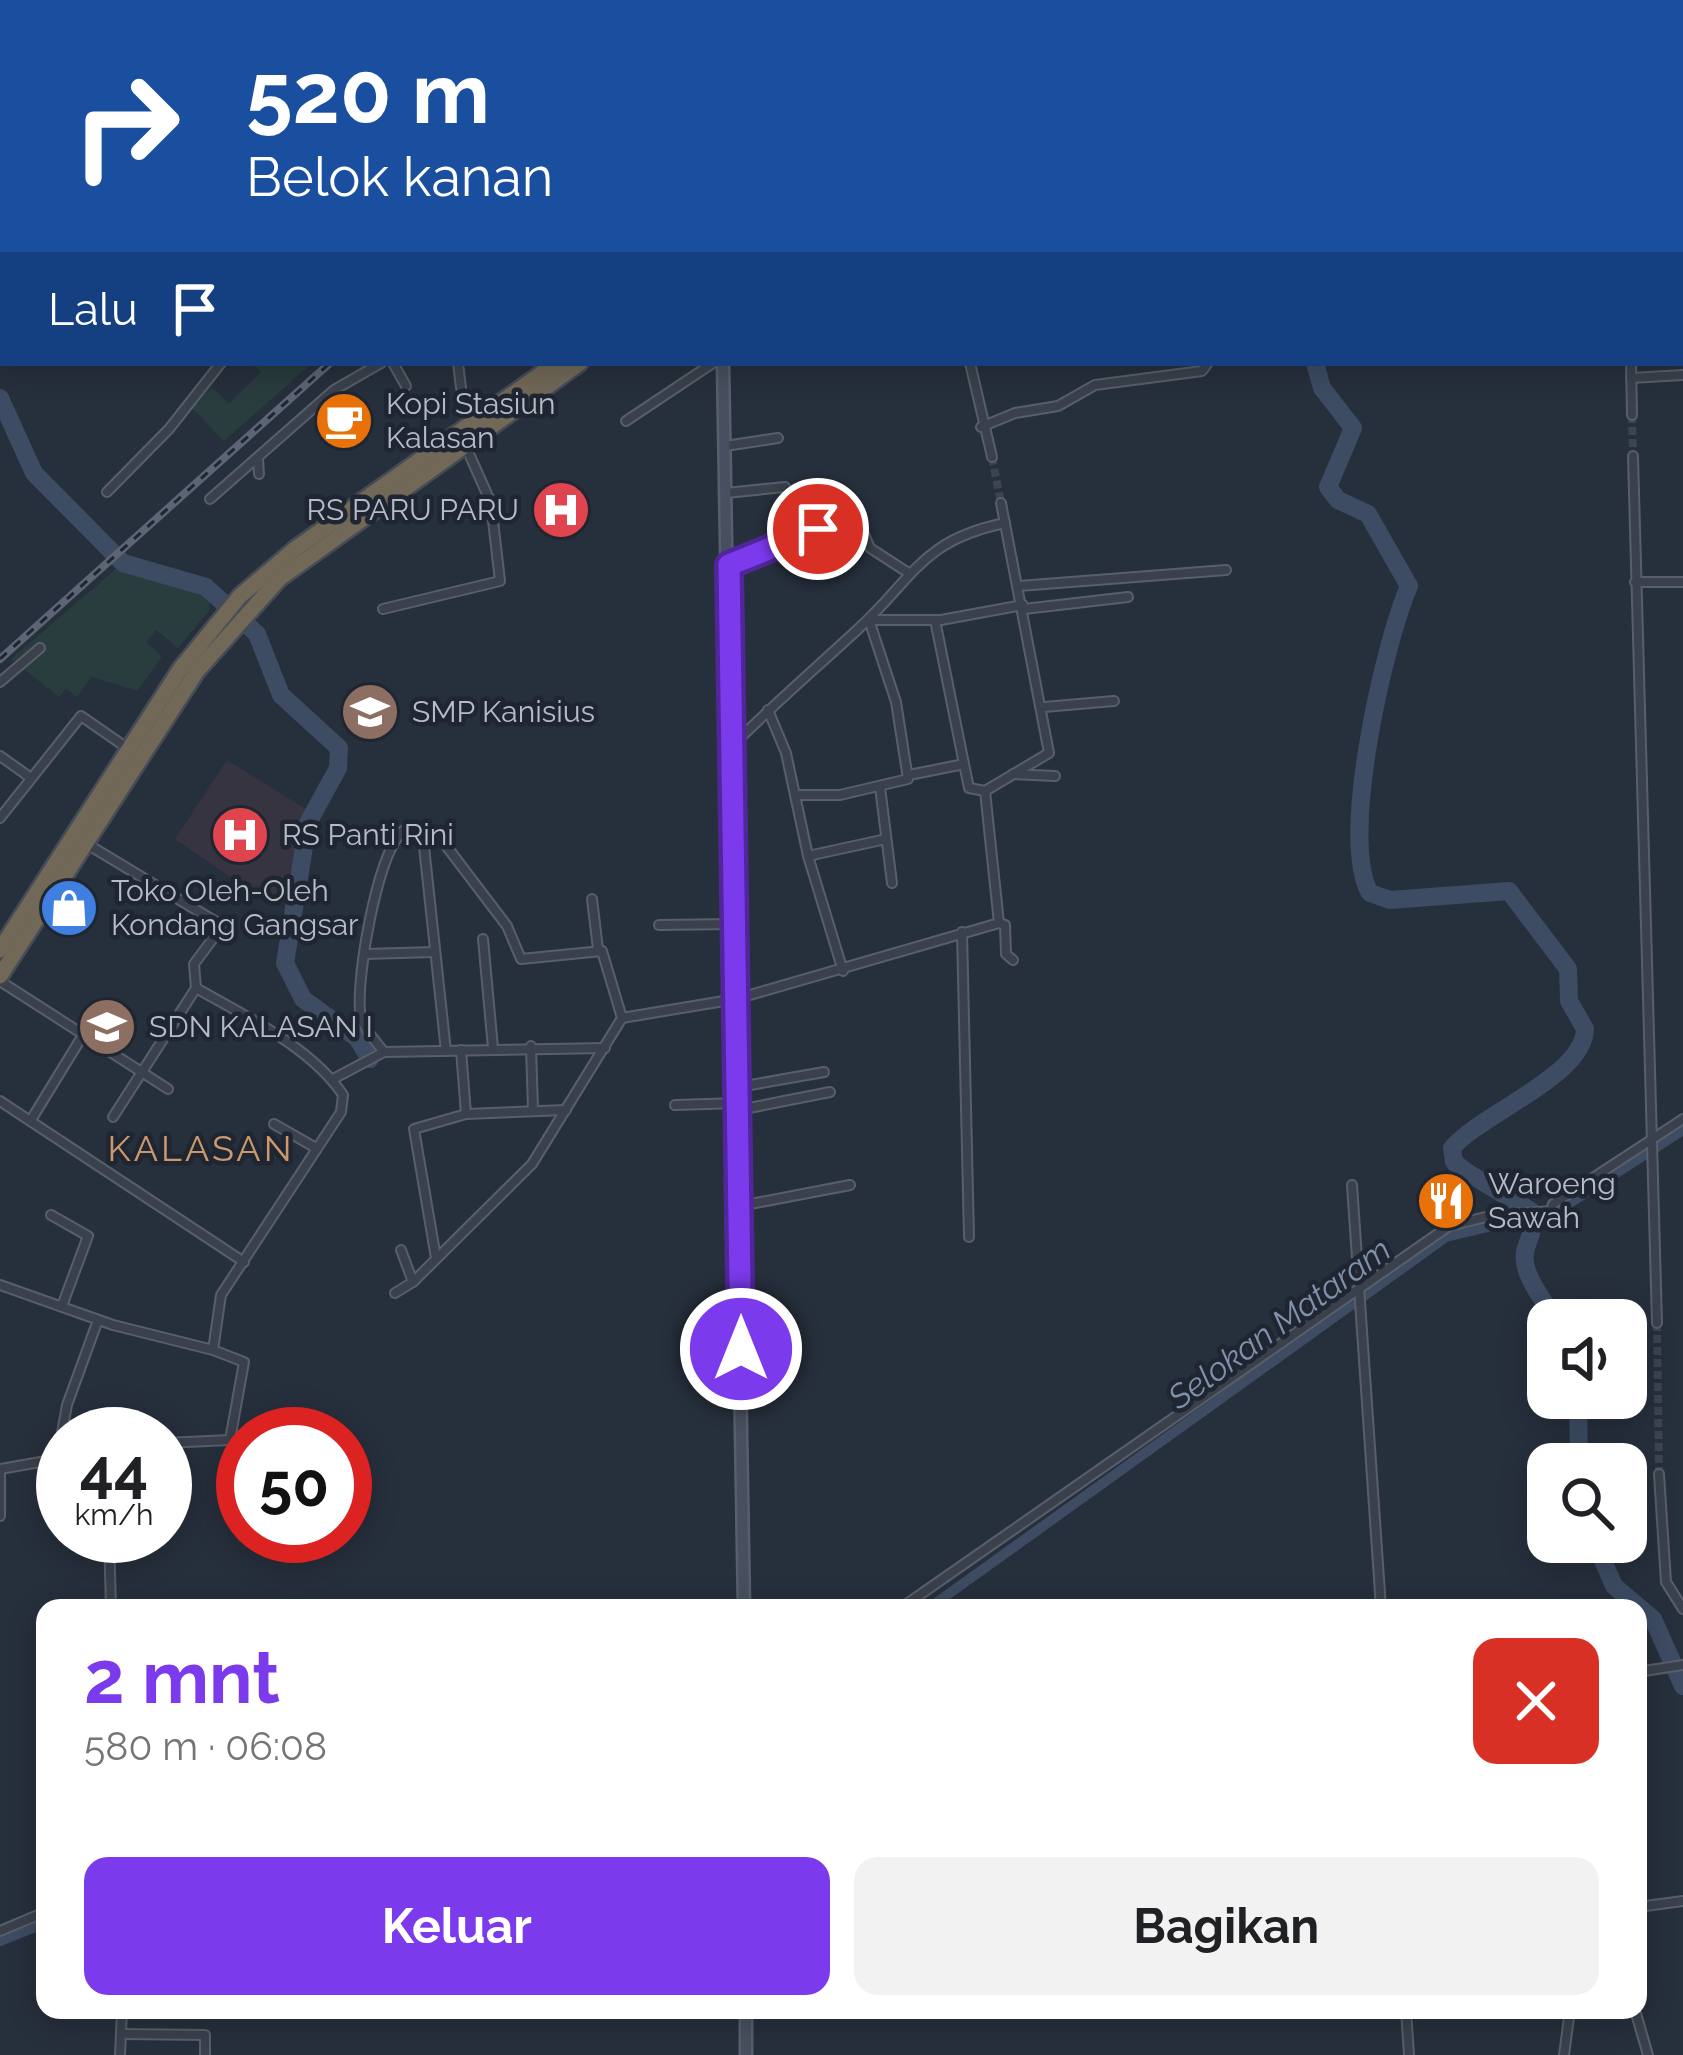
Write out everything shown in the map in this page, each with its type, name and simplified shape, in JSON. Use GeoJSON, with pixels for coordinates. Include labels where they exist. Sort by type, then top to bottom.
{"type":"FeatureCollection","features":[{"type":"Feature","properties":{"kind":"highway"},"geometry":{"type":"LineString","coordinates":[[246,600],[465,445],[552,369]]}},
{"type":"Feature","properties":{"kind":"highway"},"geometry":{"type":"LineString","coordinates":[[0,950],[130,750],[246,600],[296,549],[552,369]]}},
{"type":"Feature","properties":{"kind":"highway"},"geometry":{"type":"LineString","coordinates":[[0,978],[216,634]]}},
{"type":"Feature","properties":{"kind":"main road"},"geometry":{"type":"LineString","coordinates":[[723,366],[739,1087],[744,1599]]}},
{"type":"Feature","properties":{"kind":"main road"},"geometry":{"type":"LineString","coordinates":[[746,2019],[746,2055]]}},
{"type":"Feature","properties":{"kind":"street"},"geometry":{"type":"LineString","coordinates":[[107,492],[169,429],[219,366]]}},
{"type":"Feature","properties":{"kind":"street"},"geometry":{"type":"LineString","coordinates":[[210,499],[334,390],[376,366]]}},
{"type":"Feature","properties":{"kind":"street"},"geometry":{"type":"LineString","coordinates":[[395,366],[406,386]]}},
{"type":"Feature","properties":{"kind":"street"},"geometry":{"type":"LineString","coordinates":[[458,366],[461,388]]}},
{"type":"Feature","properties":{"kind":"street"},"geometry":{"type":"LineString","coordinates":[[626,421],[708,366]]}},
{"type":"Feature","properties":{"kind":"street"},"geometry":{"type":"LineString","coordinates":[[971,366],[981,427],[992,457]]}},
{"type":"Feature","properties":{"kind":"street"},"geometry":{"type":"LineString","coordinates":[[981,427],[1015,412],[1058,406],[1095,385],[1202,371],[1206,366]]}},
{"type":"Feature","properties":{"kind":"street"},"geometry":{"type":"LineString","coordinates":[[1630,366],[1632,415]]}},
{"type":"Feature","properties":{"kind":"street"},"geometry":{"type":"LineString","coordinates":[[1630,378],[1683,376]]}},
{"type":"Feature","properties":{"kind":"street"},"geometry":{"type":"LineString","coordinates":[[723,446],[778,438]]}},
{"type":"Feature","properties":{"kind":"street"},"geometry":{"type":"LineString","coordinates":[[383,609],[500,581],[490,503],[465,445]]}},
{"type":"Feature","properties":{"kind":"street"},"geometry":{"type":"LineString","coordinates":[[1633,456],[1657,1322]]}},
{"type":"Feature","properties":{"kind":"street"},"geometry":{"type":"LineString","coordinates":[[258,459],[260,474]]}},
{"type":"Feature","properties":{"kind":"street"},"geometry":{"type":"LineString","coordinates":[[724,494],[785,488]]}},
{"type":"Feature","properties":{"kind":"street"},"geometry":{"type":"LineString","coordinates":[[935,620],[969,788],[986,791],[1049,753],[1044,707],[1001,503]]}},
{"type":"Feature","properties":{"kind":"street"},"geometry":{"type":"LineString","coordinates":[[729,565],[855,514],[870,548],[907,572]]}},
{"type":"Feature","properties":{"kind":"street"},"geometry":{"type":"LineString","coordinates":[[733,745],[869,620],[907,572],[950,541],[1005,523]]}},
{"type":"Feature","properties":{"kind":"street"},"geometry":{"type":"LineString","coordinates":[[1018,586],[1226,570]]}},
{"type":"Feature","properties":{"kind":"street"},"geometry":{"type":"LineString","coordinates":[[1635,582],[1683,582]]}},
{"type":"Feature","properties":{"kind":"street"},"geometry":{"type":"LineString","coordinates":[[869,620],[935,620],[1127,597]]}},
{"type":"Feature","properties":{"kind":"street"},"geometry":{"type":"LineString","coordinates":[[795,794],[880,788],[906,782],[909,775],[896,702],[869,620]]}},
{"type":"Feature","properties":{"kind":"street"},"geometry":{"type":"LineString","coordinates":[[0,682],[40,649]]}},
{"type":"Feature","properties":{"kind":"street"},"geometry":{"type":"LineString","coordinates":[[1044,707],[1114,701]]}},
{"type":"Feature","properties":{"kind":"street"},"geometry":{"type":"LineString","coordinates":[[768,710],[843,971]]}},
{"type":"Feature","properties":{"kind":"street"},"geometry":{"type":"LineString","coordinates":[[0,818],[81,716],[130,750]]}},
{"type":"Feature","properties":{"kind":"street"},"geometry":{"type":"LineString","coordinates":[[0,756],[31,778]]}},
{"type":"Feature","properties":{"kind":"street"},"geometry":{"type":"LineString","coordinates":[[909,775],[964,764]]}},
{"type":"Feature","properties":{"kind":"street"},"geometry":{"type":"LineString","coordinates":[[1013,774],[1055,776]]}},
{"type":"Feature","properties":{"kind":"street"},"geometry":{"type":"LineString","coordinates":[[880,788],[892,884]]}},
{"type":"Feature","properties":{"kind":"street"},"geometry":{"type":"LineString","coordinates":[[986,791],[999,923]]}},
{"type":"Feature","properties":{"kind":"street"},"geometry":{"type":"LineString","coordinates":[[384,1052],[360,1012],[364,954],[400,833],[422,828],[437,834],[503,920],[521,959],[598,949]]}},
{"type":"Feature","properties":{"kind":"street"},"geometry":{"type":"LineString","coordinates":[[422,828],[446,1051]]}},
{"type":"Feature","properties":{"kind":"street"},"geometry":{"type":"LineString","coordinates":[[808,856],[886,838]]}},
{"type":"Feature","properties":{"kind":"street"},"geometry":{"type":"LineString","coordinates":[[86,843],[218,923],[220,929],[194,964],[196,988],[113,1117]]}},
{"type":"Feature","properties":{"kind":"street"},"geometry":{"type":"LineString","coordinates":[[395,1293],[413,1282],[532,1164],[622,1018],[598,949],[592,899]]}},
{"type":"Feature","properties":{"kind":"street"},"geometry":{"type":"LineString","coordinates":[[659,925],[735,923]]}},
{"type":"Feature","properties":{"kind":"street"},"geometry":{"type":"LineString","coordinates":[[622,1018],[736,999],[999,923],[1005,925],[1006,953],[1012,960]]}},
{"type":"Feature","properties":{"kind":"street"},"geometry":{"type":"LineString","coordinates":[[962,932],[969,1237]]}},
{"type":"Feature","properties":{"kind":"street"},"geometry":{"type":"LineString","coordinates":[[483,939],[493,1048]]}},
{"type":"Feature","properties":{"kind":"street"},"geometry":{"type":"LineString","coordinates":[[364,954],[436,952]]}},
{"type":"Feature","properties":{"kind":"street"},"geometry":{"type":"LineString","coordinates":[[0,978],[169,1089]]}},
{"type":"Feature","properties":{"kind":"street"},"geometry":{"type":"LineString","coordinates":[[196,988],[265,1028],[333,1079],[343,1105],[221,1295],[213,1349]]}},
{"type":"Feature","properties":{"kind":"street"},"geometry":{"type":"LineString","coordinates":[[32,1120],[83,1035]]}},
{"type":"Feature","properties":{"kind":"street"},"geometry":{"type":"LineString","coordinates":[[531,1046],[533,1110]]}},
{"type":"Feature","properties":{"kind":"street"},"geometry":{"type":"LineString","coordinates":[[333,1079],[384,1052],[607,1048]]}},
{"type":"Feature","properties":{"kind":"street"},"geometry":{"type":"LineString","coordinates":[[461,1050],[466,1114]]}},
{"type":"Feature","properties":{"kind":"street"},"geometry":{"type":"LineString","coordinates":[[739,1087],[824,1072]]}},
{"type":"Feature","properties":{"kind":"street"},"geometry":{"type":"LineString","coordinates":[[675,1105],[739,1106],[830,1092]]}},
{"type":"Feature","properties":{"kind":"street"},"geometry":{"type":"LineString","coordinates":[[0,1100],[244,1262]]}},
{"type":"Feature","properties":{"kind":"street"},"geometry":{"type":"LineString","coordinates":[[436,1258],[413,1129],[466,1114],[568,1111]]}},
{"type":"Feature","properties":{"kind":"street"},"geometry":{"type":"LineString","coordinates":[[914,1599],[1449,1226],[1551,1211],[1552,1204],[1683,1119]]}},
{"type":"Feature","properties":{"kind":"street"},"geometry":{"type":"LineString","coordinates":[[274,1124],[316,1148]]}},
{"type":"Feature","properties":{"kind":"street"},"geometry":{"type":"LineString","coordinates":[[740,1206],[850,1184]]}},
{"type":"Feature","properties":{"kind":"street"},"geometry":{"type":"LineString","coordinates":[[1352,1185],[1380,1599]]}},
{"type":"Feature","properties":{"kind":"street"},"geometry":{"type":"LineString","coordinates":[[52,1215],[88,1236],[62,1306]]}},
{"type":"Feature","properties":{"kind":"street"},"geometry":{"type":"LineString","coordinates":[[401,1250],[413,1282]]}},
{"type":"Feature","properties":{"kind":"street"},"geometry":{"type":"LineString","coordinates":[[0,1285],[98,1320],[213,1349],[244,1362],[230,1440],[192,1442]]}},
{"type":"Feature","properties":{"kind":"street"},"geometry":{"type":"LineString","coordinates":[[67,1407],[98,1320]]}},
{"type":"Feature","properties":{"kind":"street"},"geometry":{"type":"LineString","coordinates":[[0,1516],[0,1469],[36,1463]]}},
{"type":"Feature","properties":{"kind":"street"},"geometry":{"type":"LineString","coordinates":[[1660,1474],[1666,1582],[1683,1609]]}},
{"type":"Feature","properties":{"kind":"street"},"geometry":{"type":"LineString","coordinates":[[110,1563],[111,1599]]}},
{"type":"Feature","properties":{"kind":"street"},"geometry":{"type":"LineString","coordinates":[[1647,1671],[1681,1666]]}},
{"type":"Feature","properties":{"kind":"street"},"geometry":{"type":"LineString","coordinates":[[1647,1906],[1683,1901]]}},
{"type":"Feature","properties":{"kind":"street"},"geometry":{"type":"LineString","coordinates":[[0,1931],[36,1916]]}},
{"type":"Feature","properties":{"kind":"street"},"geometry":{"type":"LineString","coordinates":[[120,2055],[122,2019]]}},
{"type":"Feature","properties":{"kind":"street"},"geometry":{"type":"LineString","coordinates":[[1407,2019],[1409,2055]]}},
{"type":"Feature","properties":{"kind":"street"},"geometry":{"type":"LineString","coordinates":[[1564,2055],[1569,2019]]}},
{"type":"Feature","properties":{"kind":"street"},"geometry":{"type":"LineString","coordinates":[[1638,2019],[1648,2055]]}},
{"type":"Feature","properties":{"kind":"street"},"geometry":{"type":"LineString","coordinates":[[122,2034],[205,2035],[205,2055]]}},
{"type":"Feature","properties":{"kind":"shaded area"},"geometry":{"type":"Polygon","coordinates":[[[255,366],[309,366],[224,441],[192,408],[212,387],[229,403],[261,372],[255,366]]]}},
{"type":"Feature","properties":{"kind":"shaded area"},"geometry":{"type":"Polygon","coordinates":[[[132,561],[210,594],[209,611],[178,648],[156,630],[146,642],[162,656],[137,691],[92,677],[77,697],[66,688],[59,697],[11,659],[124,562],[132,561]]]}},
{"type":"Feature","properties":{"kind":"shaded area","name":"RS Panti Rini"},"geometry":{"type":"Polygon","coordinates":[[[227,760],[309,811],[300,858],[270,904],[175,839],[227,760]]]}},
{"type":"Feature","properties":{"kind":"waterway"},"geometry":{"type":"LineString","coordinates":[[1316,366],[1322,388],[1353,428],[1328,487],[1338,500],[1368,514],[1409,586],[1388,651],[1362,788],[1362,867],[1370,893],[1390,900],[1509,891],[1568,969],[1569,1001],[1585,1029],[1568,1062],[1452,1148],[1454,1162],[1465,1171],[1531,1211],[1526,1266],[1542,1299]]}},
{"type":"Feature","properties":{"kind":"waterway"},"geometry":{"type":"LineString","coordinates":[[0,398],[34,473],[123,563],[206,587],[257,634],[281,695],[339,748],[338,768],[308,823],[285,963],[303,999],[357,1038],[370,1059]]}},
{"type":"Feature","properties":{"kind":"waterway","name":"Selokan Mataram"},"geometry":{"type":"LineString","coordinates":[[942,1599],[1446,1237],[1559,1210],[1683,1130]]}},
{"type":"Feature","properties":{"kind":"waterway"},"geometry":{"type":"LineString","coordinates":[[1578,1419],[1579,1443]]}},
{"type":"Feature","properties":{"kind":"waterway"},"geometry":{"type":"LineString","coordinates":[[1604,1563],[1614,1586],[1629,1599]]}},
{"type":"Feature","properties":{"kind":"waterway"},"geometry":{"type":"LineString","coordinates":[[1647,1614],[1683,1686]]}},
{"type":"Feature","properties":{"kind":"waterway","name":"Selokan Mataram"},"geometry":{"type":"LineString","coordinates":[[0,1941],[36,1927]]}},
{"type":"Feature","properties":{"kind":"tunnel"},"geometry":{"type":"LineString","coordinates":[[1632,415],[1633,456]]}},
{"type":"Feature","properties":{"kind":"tunnel"},"geometry":{"type":"LineString","coordinates":[[992,457],[1001,503]]}},
{"type":"Feature","properties":{"kind":"tunnel"},"geometry":{"type":"LineString","coordinates":[[1657,1323],[1659,1474]]}},
{"type":"Feature","properties":{"kind":"railway"},"geometry":{"type":"LineString","coordinates":[[0,659],[327,366]]}},
{"type":"Feature","properties":{"kind":"place","name":"Kopi Stasiun Kalasan"},"geometry":{"type":"Point","coordinates":[344,421]}},
{"type":"Feature","properties":{"kind":"place","name":"RS PARU PARU"},"geometry":{"type":"Point","coordinates":[561,510]}},
{"type":"Feature","properties":{"kind":"place","name":"SMP Kanisius"},"geometry":{"type":"Point","coordinates":[370,712]}},
{"type":"Feature","properties":{"kind":"place","name":"RS Panti Rini"},"geometry":{"type":"Point","coordinates":[240,835]}},
{"type":"Feature","properties":{"kind":"place","name":"Toko Oleh-Oleh Kondang Gangsar"},"geometry":{"type":"Point","coordinates":[69,908]}},
{"type":"Feature","properties":{"kind":"place","name":"SDN KALASAN I"},"geometry":{"type":"Point","coordinates":[107,1027]}},
{"type":"Feature","properties":{"kind":"place","name":"Waroeng Sawah"},"geometry":{"type":"Point","coordinates":[1446,1201]}},
{"type":"Feature","properties":{"kind":"district","name":"KALASAN"},"geometry":{"type":"Point","coordinates":[201,1148]}},
{"type":"Feature","properties":{"kind":"route"},"geometry":{"type":"LineString","coordinates":[[741,1349],[729,565],[818,529]]}}]}
